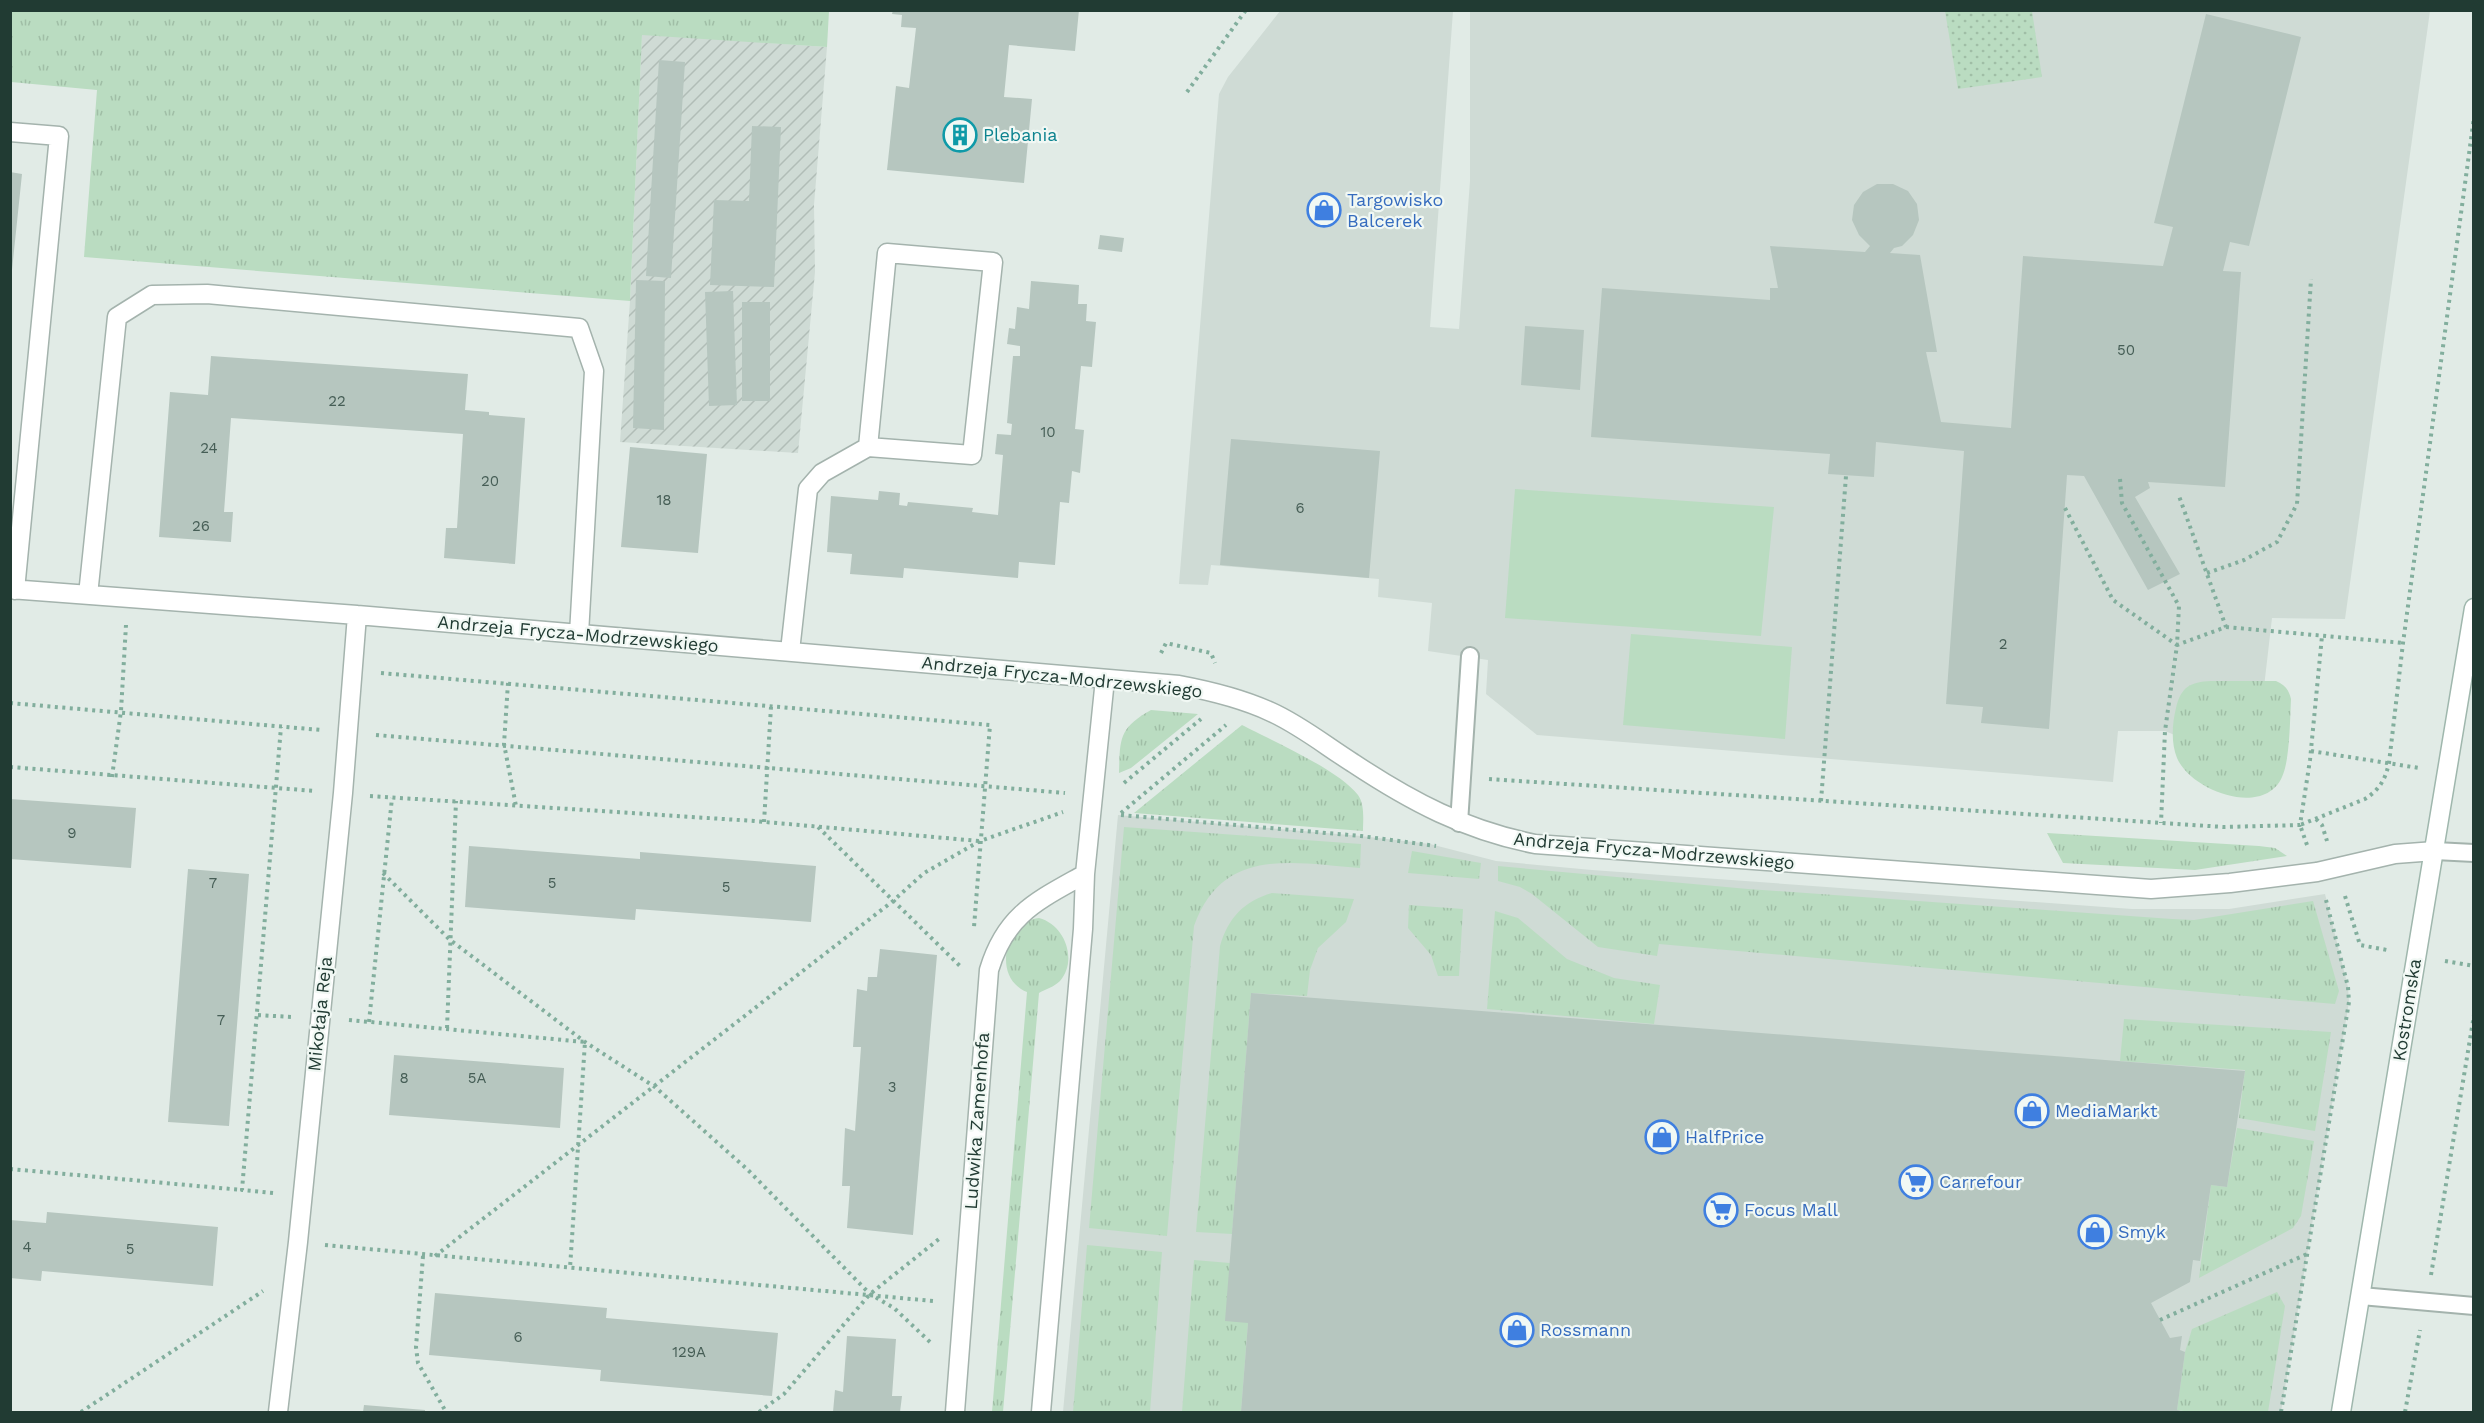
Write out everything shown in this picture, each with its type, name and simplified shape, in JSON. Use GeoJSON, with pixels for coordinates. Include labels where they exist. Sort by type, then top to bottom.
{"type":"FeatureCollection","features":[{"type":"Feature","properties":{"kind":"street"},"geometry":{"type":"LineString","coordinates":[[10,132],[59,136],[13,589]]}},
{"type":"Feature","properties":{"kind":"street"},"geometry":{"type":"LineString","coordinates":[[790,651],[808,489],[822,472],[868,447],[972,455],[993,262],[888,253],[868,447]]}},
{"type":"Feature","properties":{"kind":"street"},"geometry":{"type":"LineString","coordinates":[[88,595],[117,317],[152,295],[207,294],[579,328],[594,371],[579,634]]}},
{"type":"Feature","properties":{"kind":"street","name":"Andrzeja Frycza-Modrzewskiego"},"geometry":{"type":"LineString","coordinates":[[13,589],[357,615],[1179,685],[1229,695],[1288,721],[1404,796],[1459,823],[1498,837],[1535,844],[2120,887],[2187,887],[2317,872],[2396,854],[2435,851]]}},
{"type":"Feature","properties":{"kind":"street","name":"Kostromska"},"geometry":{"type":"LineString","coordinates":[[2342,1413],[2474,608]]}},
{"type":"Feature","properties":{"kind":"street","name":"Mikołaja Reja"},"geometry":{"type":"LineString","coordinates":[[278,1413],[298,1242],[343,793],[346,730],[357,615]]}},
{"type":"Feature","properties":{"kind":"street"},"geometry":{"type":"LineString","coordinates":[[1041,1413],[1083,929],[1085,874],[1105,679]]}},
{"type":"Feature","properties":{"kind":"street","name":"Ludwika Zamenhofa"},"geometry":{"type":"LineString","coordinates":[[955,1413],[989,970],[1003,934],[1021,914],[1085,874]]}},
{"type":"Feature","properties":{"kind":"lane"},"geometry":{"type":"LineString","coordinates":[[1459,823],[1470,656]]}},
{"type":"Feature","properties":{"kind":"lane"},"geometry":{"type":"LineString","coordinates":[[2435,851],[2474,853]]}},
{"type":"Feature","properties":{"kind":"lane"},"geometry":{"type":"LineString","coordinates":[[2361,1296],[2474,1306]]}},
{"type":"Feature","properties":{"kind":"path"},"geometry":{"type":"LineString","coordinates":[[1187,92],[1246,10]]}},
{"type":"Feature","properties":{"kind":"path"},"geometry":{"type":"LineString","coordinates":[[1463,777],[2224,827],[2300,825],[2365,799],[2374,793],[2385,780],[2389,763],[2474,117]]}},
{"type":"Feature","properties":{"kind":"path"},"geometry":{"type":"LineString","coordinates":[[2207,573],[2244,560],[2277,542],[2297,504],[2311,279]]}},
{"type":"Feature","properties":{"kind":"path"},"geometry":{"type":"LineString","coordinates":[[1821,801],[1846,476]]}},
{"type":"Feature","properties":{"kind":"path"},"geometry":{"type":"LineString","coordinates":[[2120,479],[2121,503],[2179,606],[2177,645],[2165,731],[2161,823]]}},
{"type":"Feature","properties":{"kind":"path"},"geometry":{"type":"LineString","coordinates":[[2179,496],[2226,627]]}},
{"type":"Feature","properties":{"kind":"path"},"geometry":{"type":"LineString","coordinates":[[2065,508],[2113,600],[2177,645]]}},
{"type":"Feature","properties":{"kind":"path"},"geometry":{"type":"LineString","coordinates":[[112,777],[121,711],[127,597]]}},
{"type":"Feature","properties":{"kind":"path"},"geometry":{"type":"LineString","coordinates":[[2177,645],[2226,627],[2403,644]]}},
{"type":"Feature","properties":{"kind":"path"},"geometry":{"type":"LineString","coordinates":[[2281,1413],[2349,1002],[2348,987],[2325,894],[2300,825],[2322,636]]}},
{"type":"Feature","properties":{"kind":"path"},"geometry":{"type":"LineString","coordinates":[[371,673],[990,725],[980,841]]}},
{"type":"Feature","properties":{"kind":"path"},"geometry":{"type":"LineString","coordinates":[[508,683],[504,744],[516,806]]}},
{"type":"Feature","properties":{"kind":"path"},"geometry":{"type":"LineString","coordinates":[[10,703],[121,711],[281,727],[346,730],[767,769],[1094,794],[1126,783],[1229,695]]}},
{"type":"Feature","properties":{"kind":"path"},"geometry":{"type":"LineString","coordinates":[[1118,815],[1231,722],[1248,703]]}},
{"type":"Feature","properties":{"kind":"path"},"geometry":{"type":"LineString","coordinates":[[764,822],[771,707]]}},
{"type":"Feature","properties":{"kind":"path"},"geometry":{"type":"LineString","coordinates":[[242,1190],[281,727]]}},
{"type":"Feature","properties":{"kind":"path"},"geometry":{"type":"LineString","coordinates":[[2310,751],[2389,763]]}},
{"type":"Feature","properties":{"kind":"path"},"geometry":{"type":"LineString","coordinates":[[10,767],[392,798],[764,822],[980,841]]}},
{"type":"Feature","properties":{"kind":"path"},"geometry":{"type":"LineString","coordinates":[[369,1022],[392,798]]}},
{"type":"Feature","properties":{"kind":"path"},"geometry":{"type":"LineString","coordinates":[[447,1028],[456,801]]}},
{"type":"Feature","properties":{"kind":"path"},"geometry":{"type":"LineString","coordinates":[[818,827],[963,969]]}},
{"type":"Feature","properties":{"kind":"path"},"geometry":{"type":"LineString","coordinates":[[435,1256],[893,901],[924,873],[980,841]]}},
{"type":"Feature","properties":{"kind":"path"},"geometry":{"type":"LineString","coordinates":[[383,873],[449,939],[585,1042],[655,1087],[747,1169],[870,1294],[894,1308],[934,1346]]}},
{"type":"Feature","properties":{"kind":"path"},"geometry":{"type":"LineString","coordinates":[[258,1015],[447,1028],[585,1042]]}},
{"type":"Feature","properties":{"kind":"path"},"geometry":{"type":"LineString","coordinates":[[2405,1413],[2416,1346],[2427,1301],[2474,1016]]}},
{"type":"Feature","properties":{"kind":"path"},"geometry":{"type":"LineString","coordinates":[[570,1268],[585,1042]]}},
{"type":"Feature","properties":{"kind":"path"},"geometry":{"type":"LineString","coordinates":[[10,1169],[279,1194]]}},
{"type":"Feature","properties":{"kind":"path"},"geometry":{"type":"LineString","coordinates":[[759,1413],[784,1394],[870,1294],[943,1237]]}},
{"type":"Feature","properties":{"kind":"path"},"geometry":{"type":"LineString","coordinates":[[298,1242],[423,1256],[935,1301]]}},
{"type":"Feature","properties":{"kind":"path"},"geometry":{"type":"LineString","coordinates":[[2160,1320],[2308,1254]]}},
{"type":"Feature","properties":{"kind":"path"},"geometry":{"type":"LineString","coordinates":[[423,1256],[416,1347],[418,1363],[446,1413]]}},
{"type":"Feature","properties":{"kind":"path"},"geometry":{"type":"LineString","coordinates":[[81,1413],[268,1288],[266,1299]]}},
{"type":"Feature","properties":{"kind":"shaded area"},"geometry":{"type":"Polygon","coordinates":[[[1280,11],[1453,11],[1430,327],[1459,329],[1470,181],[1470,11],[2430,11],[2345,619],[2272,618],[2264,687],[2177,736],[2165,731],[2118,731],[2113,782],[1537,735],[1486,694],[1488,660],[1428,651],[1432,603],[1378,597],[1379,579],[1211,565],[1208,585],[1179,584],[1219,94],[1228,77],[1280,11]]]}},
{"type":"Feature","properties":{"kind":"shaded area"},"geometry":{"type":"Polygon","coordinates":[[[642,34],[827,47],[814,205],[815,272],[798,453],[620,442],[630,301],[642,34]]]}},
{"type":"Feature","properties":{"kind":"shaded area"},"geometry":{"type":"Polygon","coordinates":[[[1118,815],[1430,844],[1496,861],[1592,870],[2132,909],[2229,909],[2325,894],[2348,987],[2349,1002],[2281,1412],[1063,1412],[1118,815]]]}},
{"type":"Feature","properties":{"kind":"green space"},"geometry":{"type":"Polygon","coordinates":[[[10,11],[829,11],[827,47],[642,35],[630,301],[84,257],[97,90],[11,82],[10,11]]]}},
{"type":"Feature","properties":{"kind":"green space"},"geometry":{"type":"Polygon","coordinates":[[[1945,11],[2032,11],[2042,77],[1958,89],[1945,11]]]}},
{"type":"Feature","properties":{"kind":"green space"},"geometry":{"type":"Polygon","coordinates":[[[1515,489],[1774,507],[1761,636],[1505,618],[1515,489]]]}},
{"type":"Feature","properties":{"kind":"green space"},"geometry":{"type":"Polygon","coordinates":[[[1631,634],[1792,647],[1785,739],[1623,725],[1631,634]]]}},
{"type":"Feature","properties":{"kind":"green space"},"geometry":{"type":"Polygon","coordinates":[[[2211,681],[2276,681],[2289,693],[2291,699],[2290,728],[2285,770],[2273,789],[2260,796],[2245,798],[2212,789],[2197,781],[2185,770],[2177,758],[2173,727],[2181,695],[2192,684],[2211,681]]]}},
{"type":"Feature","properties":{"kind":"green space"},"geometry":{"type":"Polygon","coordinates":[[[1151,710],[1198,714],[1131,768],[1119,773],[1123,735],[1140,716],[1151,710]]]}},
{"type":"Feature","properties":{"kind":"green space"},"geometry":{"type":"Polygon","coordinates":[[[1242,725],[1304,756],[1349,785],[1362,803],[1363,831],[1134,813],[1242,725]]]}},
{"type":"Feature","properties":{"kind":"green space"},"geometry":{"type":"Polygon","coordinates":[[[1124,827],[1361,844],[1360,868],[1285,863],[1262,865],[1241,871],[1223,882],[1207,900],[1194,926],[1167,1236],[1089,1228],[1124,827]]]}},
{"type":"Feature","properties":{"kind":"green space"},"geometry":{"type":"Polygon","coordinates":[[[2047,833],[2259,846],[2275,848],[2287,856],[2195,870],[2063,863],[2047,833]]]}},
{"type":"Feature","properties":{"kind":"green space"},"geometry":{"type":"Polygon","coordinates":[[[1412,851],[1481,863],[1479,879],[1408,873],[1412,851]]]}},
{"type":"Feature","properties":{"kind":"green space"},"geometry":{"type":"Polygon","coordinates":[[[1498,866],[1748,889],[2194,920],[2313,901],[2339,991],[2335,1004],[1659,944],[1657,956],[1598,947],[1532,894],[1520,887],[1498,881],[1498,866]]]}},
{"type":"Feature","properties":{"kind":"green space"},"geometry":{"type":"Polygon","coordinates":[[[1272,893],[1354,899],[1346,922],[1318,948],[1310,970],[1307,996],[1251,993],[1232,1234],[1196,1232],[1220,946],[1223,936],[1238,912],[1253,901],[1272,893]]]}},
{"type":"Feature","properties":{"kind":"green space"},"geometry":{"type":"Polygon","coordinates":[[[1409,905],[1463,909],[1459,976],[1438,976],[1431,955],[1408,928],[1409,905]]]}},
{"type":"Feature","properties":{"kind":"green space"},"geometry":{"type":"Polygon","coordinates":[[[1495,911],[1518,918],[1567,959],[1614,978],[1660,985],[1654,1024],[1487,1009],[1495,911]]]}},
{"type":"Feature","properties":{"kind":"green space"},"geometry":{"type":"Polygon","coordinates":[[[1039,918],[1048,922],[1062,935],[1066,944],[1068,963],[1060,981],[1039,993],[1003,1412],[992,1412],[1027,992],[1016,985],[1009,975],[1006,963],[1007,951],[1017,929],[1039,918]]]}},
{"type":"Feature","properties":{"kind":"green space"},"geometry":{"type":"Polygon","coordinates":[[[2124,1019],[2331,1032],[2315,1131],[2239,1118],[2245,1070],[2120,1061],[2124,1019]]]}},
{"type":"Feature","properties":{"kind":"green space"},"geometry":{"type":"Polygon","coordinates":[[[2237,1128],[2314,1141],[2301,1216],[2293,1228],[2199,1278],[2211,1185],[2227,1187],[2237,1128]]]}},
{"type":"Feature","properties":{"kind":"green space"},"geometry":{"type":"Polygon","coordinates":[[[1087,1245],[1162,1252],[1150,1412],[1073,1412],[1087,1245]]]}},
{"type":"Feature","properties":{"kind":"green space"},"geometry":{"type":"Polygon","coordinates":[[[1194,1260],[1230,1263],[1248,1323],[1241,1412],[1182,1412],[1194,1260]]]}},
{"type":"Feature","properties":{"kind":"green space"},"geometry":{"type":"Polygon","coordinates":[[[2277,1292],[2285,1306],[2268,1412],[2177,1410],[2185,1352],[2192,1329],[2277,1292]]]}},
{"type":"Feature","properties":{"kind":"building","name":"Plebania"},"geometry":{"type":"Polygon","coordinates":[[[893,10],[1079,10],[1075,51],[1009,45],[1004,97],[1032,99],[1024,183],[887,170],[896,86],[909,88],[916,28],[901,27],[902,15],[892,14],[893,10]]]}},
{"type":"Feature","properties":{"kind":"building"},"geometry":{"type":"Polygon","coordinates":[[[2206,14],[2301,37],[2249,246],[2230,242],[2223,271],[2241,272],[2225,487],[2148,482],[2150,488],[2135,497],[2180,574],[2148,590],[2084,476],[2067,475],[2049,729],[1981,723],[1983,707],[1946,704],[1964,451],[1876,442],[1874,477],[1828,474],[1830,454],[1591,437],[1602,288],[1770,300],[1770,288],[1778,288],[1770,246],[1865,252],[1870,246],[1859,235],[1852,220],[1854,205],[1863,192],[1877,184],[1893,184],[1908,191],[1917,204],[1919,220],[1913,235],[1902,246],[1894,248],[1890,253],[1920,255],[1937,352],[1926,352],[1941,422],[2011,428],[2023,256],[2163,266],[2173,227],[2154,223],[2206,14]]]}},
{"type":"Feature","properties":{"kind":"building"},"geometry":{"type":"Polygon","coordinates":[[[659,60],[685,62],[671,278],[646,276],[659,60]]]}},
{"type":"Feature","properties":{"kind":"building"},"geometry":{"type":"Polygon","coordinates":[[[752,126],[781,127],[774,287],[710,285],[714,200],[749,201],[752,126]]]}},
{"type":"Feature","properties":{"kind":"building"},"geometry":{"type":"Polygon","coordinates":[[[10,172],[22,174],[12,270],[10,270],[10,172]]]}},
{"type":"Feature","properties":{"kind":"building"},"geometry":{"type":"Polygon","coordinates":[[[1100,235],[1124,238],[1122,252],[1098,249],[1100,235]]]}},
{"type":"Feature","properties":{"kind":"building"},"geometry":{"type":"Polygon","coordinates":[[[636,280],[665,281],[664,430],[633,428],[636,280]]]}},
{"type":"Feature","properties":{"kind":"building"},"geometry":{"type":"Polygon","coordinates":[[[1031,281],[1079,285],[1078,304],[1087,304],[1086,321],[1096,322],[1092,367],[1081,366],[1075,429],[1084,430],[1080,473],[1072,471],[1069,503],[1060,502],[1055,565],[1019,562],[1018,578],[904,568],[903,578],[850,574],[852,554],[827,552],[831,496],[878,500],[879,491],[900,493],[899,505],[907,506],[908,502],[973,508],[972,512],[998,515],[1003,455],[995,454],[997,434],[1011,435],[1012,424],[1007,423],[1013,356],[1020,356],[1020,346],[1007,344],[1009,328],[1015,329],[1017,307],[1029,309],[1031,281]]]}},
{"type":"Feature","properties":{"kind":"building"},"geometry":{"type":"Polygon","coordinates":[[[733,291],[737,405],[709,406],[705,292],[733,291]]]}},
{"type":"Feature","properties":{"kind":"building"},"geometry":{"type":"Polygon","coordinates":[[[742,302],[770,302],[770,401],[742,401],[742,302]]]}},
{"type":"Feature","properties":{"kind":"building"},"geometry":{"type":"Polygon","coordinates":[[[1525,326],[1584,330],[1580,390],[1521,385],[1525,326]]]}},
{"type":"Feature","properties":{"kind":"building"},"geometry":{"type":"Polygon","coordinates":[[[211,356],[468,374],[465,410],[525,418],[515,564],[444,558],[446,528],[457,528],[463,434],[231,418],[224,512],[233,512],[231,542],[159,537],[170,392],[208,395],[211,356]]]}},
{"type":"Feature","properties":{"kind":"building"},"geometry":{"type":"Polygon","coordinates":[[[1231,439],[1380,451],[1369,578],[1220,565],[1231,439]]]}},
{"type":"Feature","properties":{"kind":"building"},"geometry":{"type":"Polygon","coordinates":[[[630,447],[707,454],[698,553],[621,547],[630,447]]]}},
{"type":"Feature","properties":{"kind":"building"},"geometry":{"type":"Polygon","coordinates":[[[10,799],[136,808],[131,868],[10,859],[10,799]]]}},
{"type":"Feature","properties":{"kind":"building"},"geometry":{"type":"Polygon","coordinates":[[[469,846],[640,859],[640,852],[816,866],[811,922],[636,909],[635,920],[465,907],[469,846]]]}},
{"type":"Feature","properties":{"kind":"building"},"geometry":{"type":"Polygon","coordinates":[[[188,869],[249,874],[229,1126],[168,1122],[188,869]]]}},
{"type":"Feature","properties":{"kind":"building"},"geometry":{"type":"Polygon","coordinates":[[[880,949],[937,955],[913,1235],[847,1228],[850,1186],[842,1186],[845,1128],[855,1131],[861,1047],[853,1047],[857,989],[867,991],[868,977],[877,977],[880,949]]]}},
{"type":"Feature","properties":{"kind":"building","name":"Focus Mall"},"geometry":{"type":"Polygon","coordinates":[[[1251,993],[2245,1071],[2227,1187],[2211,1185],[2200,1261],[2193,1260],[2190,1282],[2151,1303],[2170,1338],[2182,1336],[2180,1350],[2185,1352],[2177,1410],[2185,1412],[1241,1412],[1248,1323],[1225,1321],[1251,993]]]}},
{"type":"Feature","properties":{"kind":"building"},"geometry":{"type":"Polygon","coordinates":[[[394,1055],[564,1068],[560,1128],[389,1115],[394,1055]]]}},
{"type":"Feature","properties":{"kind":"building"},"geometry":{"type":"Polygon","coordinates":[[[47,1212],[218,1227],[213,1286],[42,1271],[41,1281],[10,1278],[10,1220],[46,1223],[47,1212]]]}},
{"type":"Feature","properties":{"kind":"building"},"geometry":{"type":"Polygon","coordinates":[[[435,1293],[607,1308],[606,1318],[778,1333],[772,1396],[600,1381],[601,1370],[429,1355],[435,1293]]]}},
{"type":"Feature","properties":{"kind":"building"},"geometry":{"type":"Polygon","coordinates":[[[847,1336],[896,1339],[892,1396],[902,1396],[900,1412],[833,1412],[835,1390],[843,1392],[847,1336]]]}},
{"type":"Feature","properties":{"kind":"building"},"geometry":{"type":"Polygon","coordinates":[[[364,1405],[425,1410],[425,1412],[363,1412],[364,1405]]]}},
{"type":"Feature","properties":{"kind":"place","name":"Plebania"},"geometry":{"type":"Point","coordinates":[960,135]}},
{"type":"Feature","properties":{"kind":"place","name":"Targowisko Balcerek"},"geometry":{"type":"Point","coordinates":[1324,210]}},
{"type":"Feature","properties":{"kind":"place","name":"MediaMarkt"},"geometry":{"type":"Point","coordinates":[2032,1111]}},
{"type":"Feature","properties":{"kind":"place","name":"HalfPrice"},"geometry":{"type":"Point","coordinates":[1662,1137]}},
{"type":"Feature","properties":{"kind":"place","name":"Carrefour"},"geometry":{"type":"Point","coordinates":[1916,1182]}},
{"type":"Feature","properties":{"kind":"place","name":"Focus Mall"},"geometry":{"type":"Point","coordinates":[1721,1210]}},
{"type":"Feature","properties":{"kind":"place","name":"Smyk"},"geometry":{"type":"Point","coordinates":[2095,1232]}},
{"type":"Feature","properties":{"kind":"place","name":"Rossmann"},"geometry":{"type":"Point","coordinates":[1517,1330]}}]}
